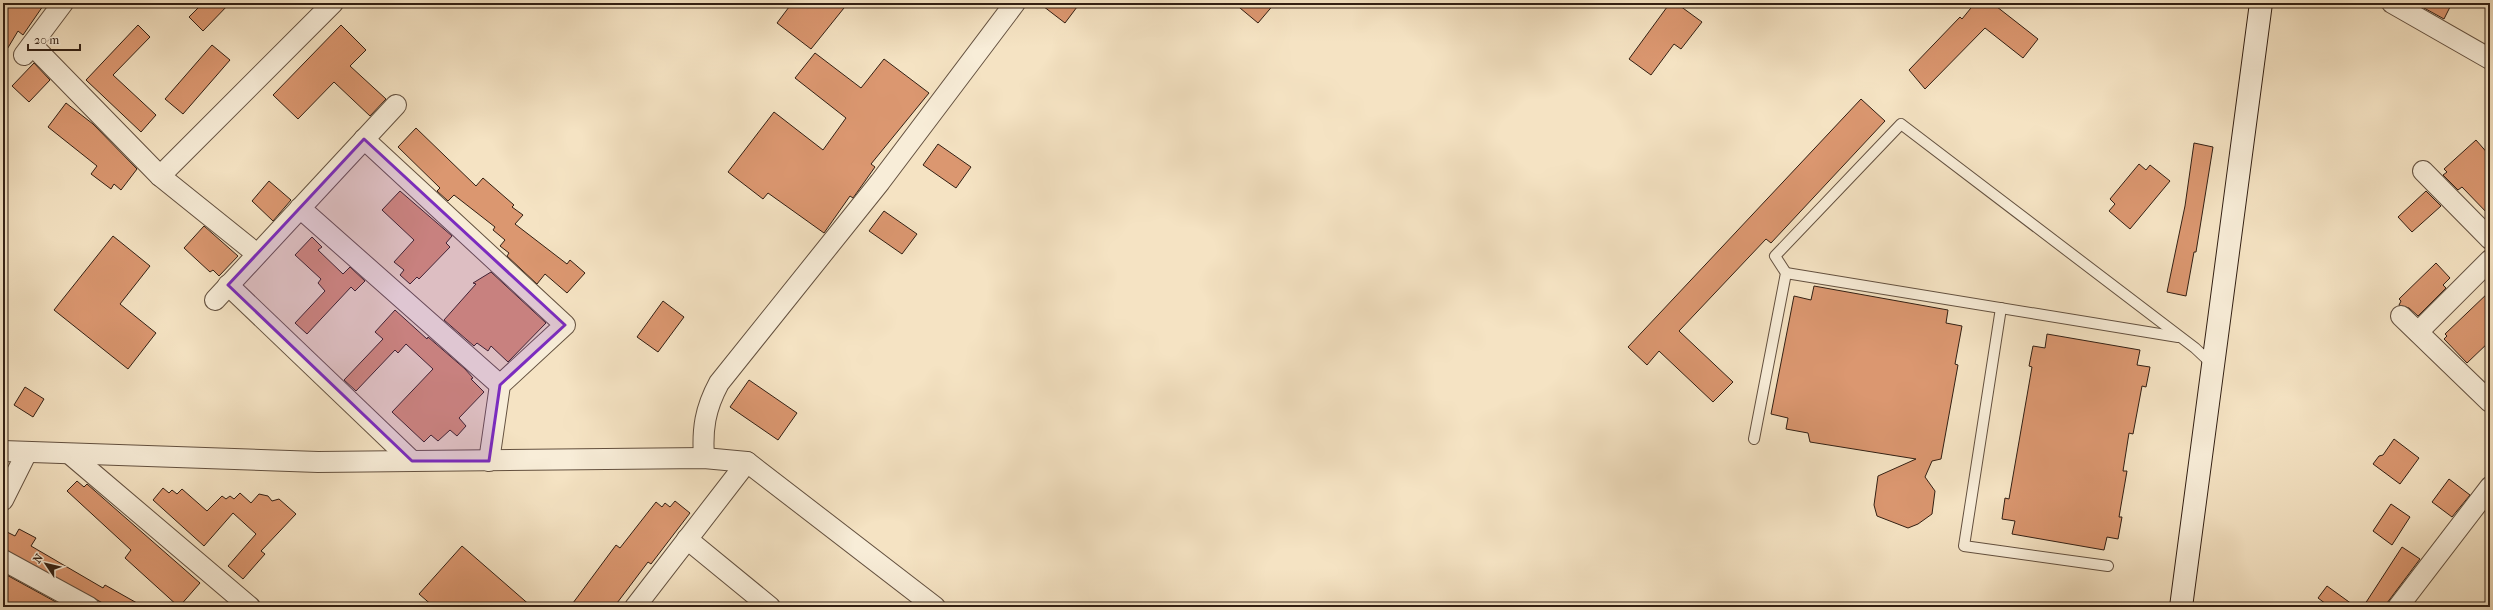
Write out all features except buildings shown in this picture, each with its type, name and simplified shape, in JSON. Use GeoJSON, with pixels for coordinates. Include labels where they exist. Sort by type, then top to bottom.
{"type":"FeatureCollection","features":[{"type":"Feature","properties":{"kind":"street"},"geometry":{"type":"LineString","coordinates":[[63,3],[28,50],[160,176],[257,254]]}},
{"type":"Feature","properties":{"kind":"street"},"geometry":{"type":"LineString","coordinates":[[160,176],[333,3]]}},
{"type":"Feature","properties":{"kind":"street"},"geometry":{"type":"LineString","coordinates":[[2180,607],[2262,3]]}},
{"type":"Feature","properties":{"kind":"street"},"geometry":{"type":"LineString","coordinates":[[2392,3],[2487,53]]}},
{"type":"Feature","properties":{"kind":"street"},"geometry":{"type":"LineString","coordinates":[[704,458],[702,435],[708,403],[719,383],[880,182],[1014,4]]}},
{"type":"Feature","properties":{"kind":"street"},"geometry":{"type":"LineString","coordinates":[[214,300],[396,105]]}},
{"type":"Feature","properties":{"kind":"street"},"geometry":{"type":"LineString","coordinates":[[364,139],[565,325],[500,386],[489,461]]}},
{"type":"Feature","properties":{"kind":"street"},"geometry":{"type":"LineString","coordinates":[[2423,171],[2490,239]]}},
{"type":"Feature","properties":{"kind":"street"},"geometry":{"type":"LineString","coordinates":[[300,208],[500,386]]}},
{"type":"Feature","properties":{"kind":"street"},"geometry":{"type":"LineString","coordinates":[[2418,332],[2490,260]]}},
{"type":"Feature","properties":{"kind":"street"},"geometry":{"type":"LineString","coordinates":[[228,285],[412,461]]}},
{"type":"Feature","properties":{"kind":"street"},"geometry":{"type":"LineString","coordinates":[[2401,316],[2490,402]]}},
{"type":"Feature","properties":{"kind":"street"},"geometry":{"type":"LineString","coordinates":[[3,451],[71,455],[318,462],[704,458],[746,462],[935,607]]}},
{"type":"Feature","properties":{"kind":"street"},"geometry":{"type":"LineString","coordinates":[[3,500],[27,452]]}},
{"type":"Feature","properties":{"kind":"street"},"geometry":{"type":"LineString","coordinates":[[71,455],[250,607]]}},
{"type":"Feature","properties":{"kind":"street"},"geometry":{"type":"LineString","coordinates":[[634,607],[746,462]]}},
{"type":"Feature","properties":{"kind":"street"},"geometry":{"type":"LineString","coordinates":[[2398,607],[2490,488]]}},
{"type":"Feature","properties":{"kind":"street"},"geometry":{"type":"LineString","coordinates":[[687,539],[770,607]]}},
{"type":"Feature","properties":{"kind":"street"},"geometry":{"type":"LineString","coordinates":[[3,560],[89,607]]}},
{"type":"Feature","properties":{"kind":"lane"},"geometry":{"type":"LineString","coordinates":[[1754,439],[1786,273],[1775,256],[1901,124],[2180,337],[2213,365]]}},
{"type":"Feature","properties":{"kind":"lane"},"geometry":{"type":"LineString","coordinates":[[1786,273],[2180,337]]}},
{"type":"Feature","properties":{"kind":"lane"},"geometry":{"type":"LineString","coordinates":[[2000,308],[1964,546],[2108,566]]}},
{"type":"Feature","properties":{"kind":"highlighted area"},"geometry":{"type":"Polygon","coordinates":[[[364,139],[565,325],[500,385],[489,461],[412,461],[228,285],[364,139]]]}}]}
